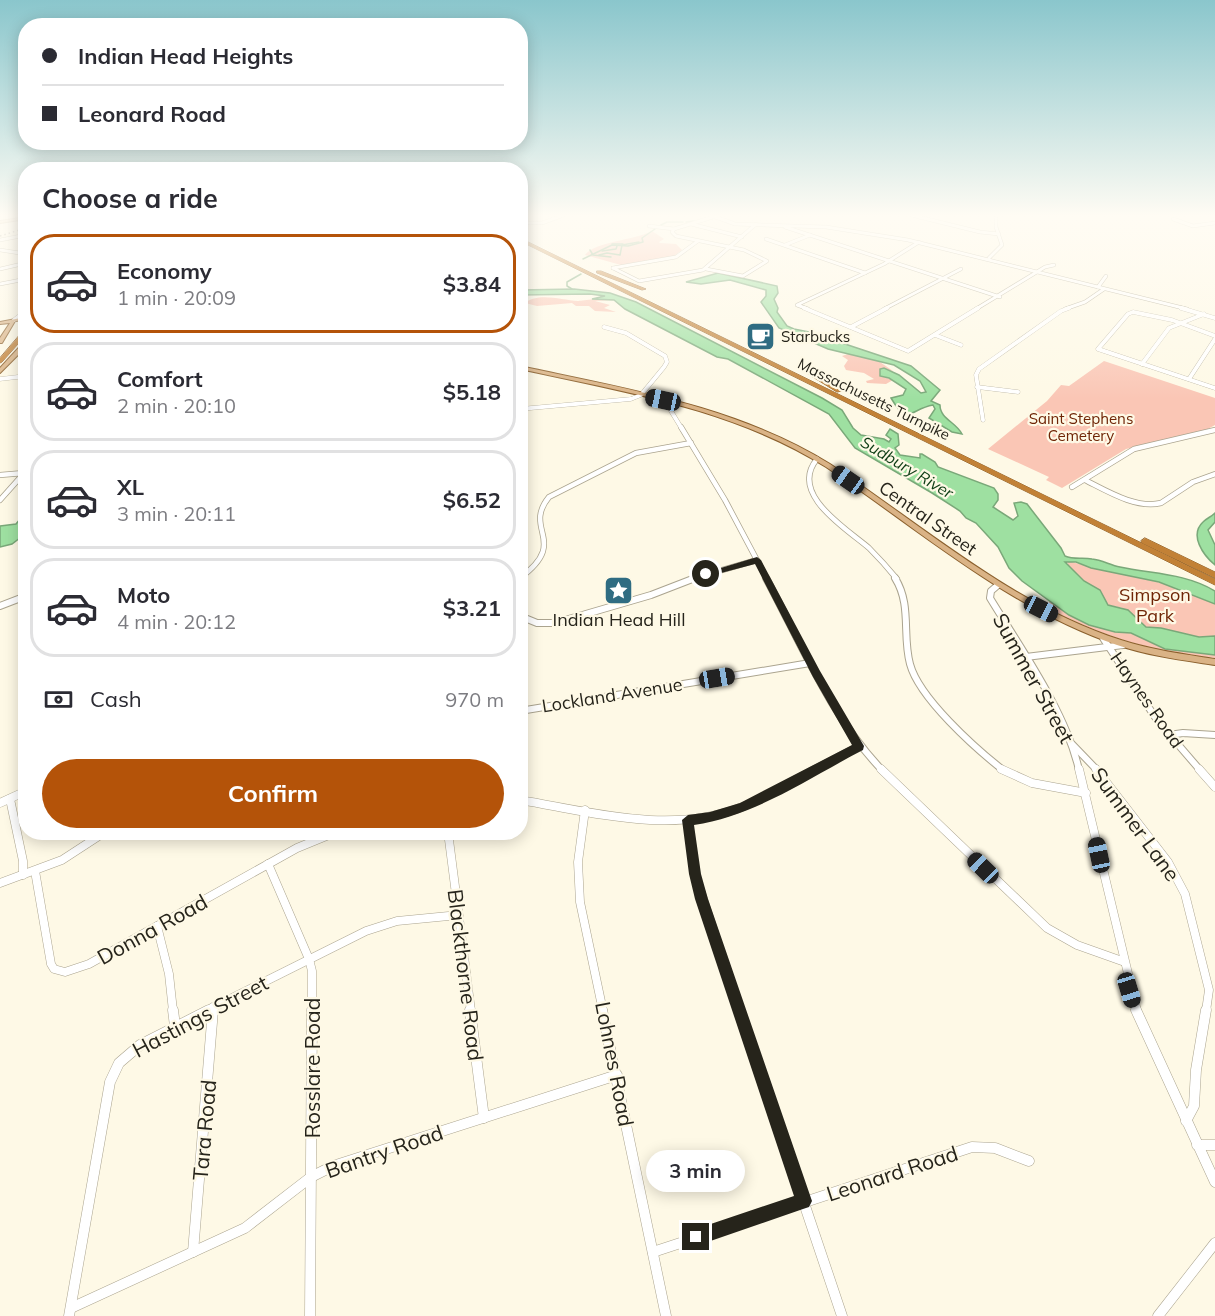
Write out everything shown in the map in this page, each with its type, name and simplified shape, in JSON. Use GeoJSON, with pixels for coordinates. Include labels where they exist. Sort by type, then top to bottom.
{"type":"FeatureCollection","features":[{"type":"Feature","properties":{"kind":"highway","name":"Massachusetts Turnpike"},"geometry":{"type":"LineString","coordinates":[[599,276],[1215,582]]}},
{"type":"Feature","properties":{"kind":"highway","name":"Massachusetts Turnpike"},"geometry":{"type":"LineString","coordinates":[[604,276],[1215,575]]}},
{"type":"Feature","properties":{"kind":"highway"},"geometry":{"type":"LineString","coordinates":[[612,276],[644,289]]}},
{"type":"Feature","properties":{"kind":"highway"},"geometry":{"type":"LineString","coordinates":[[0,353],[18,329]]}},
{"type":"Feature","properties":{"kind":"highway"},"geometry":{"type":"LineString","coordinates":[[0,361],[18,340]]}},
{"type":"Feature","properties":{"kind":"highway"},"geometry":{"type":"LineString","coordinates":[[810,372],[844,393]]}},
{"type":"Feature","properties":{"kind":"main road"},"geometry":{"type":"LineString","coordinates":[[0,326],[18,320]]}},
{"type":"Feature","properties":{"kind":"main road"},"geometry":{"type":"LineString","coordinates":[[0,342],[13,321]]}},
{"type":"Feature","properties":{"kind":"main road"},"geometry":{"type":"LineString","coordinates":[[7,331],[18,324]]}},
{"type":"Feature","properties":{"kind":"main road"},"geometry":{"type":"LineString","coordinates":[[0,326],[7,331]]}},
{"type":"Feature","properties":{"kind":"main road"},"geometry":{"type":"LineString","coordinates":[[0,371],[18,352]]}},
{"type":"Feature","properties":{"kind":"main road","name":"Central Street"},"geometry":{"type":"LineString","coordinates":[[528,369],[670,401],[764,432],[817,459],[998,585],[1062,620],[1123,645],[1171,657],[1215,662]]}},
{"type":"Feature","properties":{"kind":"street"},"geometry":{"type":"LineString","coordinates":[[630,276],[639,281],[665,276]]}},
{"type":"Feature","properties":{"kind":"street"},"geometry":{"type":"LineString","coordinates":[[857,276],[798,306],[908,351],[1031,276]]}},
{"type":"Feature","properties":{"kind":"street"},"geometry":{"type":"LineString","coordinates":[[938,276],[999,297]]}},
{"type":"Feature","properties":{"kind":"street"},"geometry":{"type":"LineString","coordinates":[[851,327],[946,276]]}},
{"type":"Feature","properties":{"kind":"street"},"geometry":{"type":"LineString","coordinates":[[1060,276],[1215,318]]}},
{"type":"Feature","properties":{"kind":"street"},"geometry":{"type":"LineString","coordinates":[[1098,287],[1106,276]]}},
{"type":"Feature","properties":{"kind":"street"},"geometry":{"type":"LineString","coordinates":[[0,284],[18,281]]}},
{"type":"Feature","properties":{"kind":"street"},"geometry":{"type":"LineString","coordinates":[[983,420],[977,387],[977,372],[989,360],[1060,311],[1084,302],[1104,289]]}},
{"type":"Feature","properties":{"kind":"street"},"geometry":{"type":"LineString","coordinates":[[1189,379],[1215,338],[1182,324],[1133,312],[1128,314],[1098,349],[1215,388]]}},
{"type":"Feature","properties":{"kind":"street"},"geometry":{"type":"LineString","coordinates":[[1142,364],[1168,330],[1204,314]]}},
{"type":"Feature","properties":{"kind":"street"},"geometry":{"type":"LineString","coordinates":[[13,321],[18,320]]}},
{"type":"Feature","properties":{"kind":"street"},"geometry":{"type":"LineString","coordinates":[[528,408],[631,399],[641,395],[664,367],[667,362],[665,356],[626,333],[604,327]]}},
{"type":"Feature","properties":{"kind":"street"},"geometry":{"type":"LineString","coordinates":[[935,335],[961,345]]}},
{"type":"Feature","properties":{"kind":"street"},"geometry":{"type":"LineString","coordinates":[[0,379],[18,377]]}},
{"type":"Feature","properties":{"kind":"street"},"geometry":{"type":"LineString","coordinates":[[977,387],[1018,392]]}},
{"type":"Feature","properties":{"kind":"street"},"geometry":{"type":"LineString","coordinates":[[670,401],[670,411],[725,500],[810,663],[859,746],[903,792],[1047,928],[1077,945],[1122,961]]}},
{"type":"Feature","properties":{"kind":"street"},"geometry":{"type":"LineString","coordinates":[[1072,487],[1139,447],[1215,430]]}},
{"type":"Feature","properties":{"kind":"street"},"geometry":{"type":"LineString","coordinates":[[528,572],[538,565],[544,554],[545,538],[537,514],[540,505],[549,497],[636,453],[691,443]]}},
{"type":"Feature","properties":{"kind":"street"},"geometry":{"type":"LineString","coordinates":[[817,459],[811,467],[810,489],[813,497],[866,546],[899,583],[903,597],[910,664],[927,694],[1000,769],[1024,781],[1086,793]]}},
{"type":"Feature","properties":{"kind":"street"},"geometry":{"type":"LineString","coordinates":[[0,475],[18,473]]}},
{"type":"Feature","properties":{"kind":"street"},"geometry":{"type":"LineString","coordinates":[[1085,480],[1137,502],[1151,505],[1161,503],[1198,478],[1215,474]]}},
{"type":"Feature","properties":{"kind":"street"},"geometry":{"type":"LineString","coordinates":[[0,500],[18,480]]}},
{"type":"Feature","properties":{"kind":"street"},"geometry":{"type":"LineString","coordinates":[[528,619],[537,623],[555,623],[651,595],[706,574],[757,560]]}},
{"type":"Feature","properties":{"kind":"street","name":"Summer Street"},"geometry":{"type":"LineString","coordinates":[[998,585],[989,594],[990,598],[1026,657],[1072,744],[1086,793],[1122,961],[1137,1014],[1215,1182]]}},
{"type":"Feature","properties":{"kind":"street"},"geometry":{"type":"LineString","coordinates":[[0,606],[18,599]]}},
{"type":"Feature","properties":{"kind":"street","name":"Haynes Road"},"geometry":{"type":"LineString","coordinates":[[1103,638],[1169,735],[1215,787]]}},
{"type":"Feature","properties":{"kind":"street"},"geometry":{"type":"LineString","coordinates":[[1026,657],[1123,645]]}},
{"type":"Feature","properties":{"kind":"street","name":"Lockland Avenue"},"geometry":{"type":"LineString","coordinates":[[528,710],[810,663]]}},
{"type":"Feature","properties":{"kind":"street"},"geometry":{"type":"LineString","coordinates":[[1169,735],[1183,733],[1215,735]]}},
{"type":"Feature","properties":{"kind":"street","name":"Summer Lane"},"geometry":{"type":"LineString","coordinates":[[1072,744],[1090,761],[1168,862],[1185,894],[1209,990],[1194,1106],[1186,1121]]}},
{"type":"Feature","properties":{"kind":"street"},"geometry":{"type":"LineString","coordinates":[[528,801],[642,820],[688,820],[710,817],[742,807],[859,746]]}},
{"type":"Feature","properties":{"kind":"street"},"geometry":{"type":"LineString","coordinates":[[0,803],[18,795]]}},
{"type":"Feature","properties":{"kind":"street"},"geometry":{"type":"LineString","coordinates":[[10,799],[18,837]]}},
{"type":"Feature","properties":{"kind":"street","name":"Lohnes Road"},"geometry":{"type":"LineString","coordinates":[[585,810],[579,853],[579,892],[666,1316]]}},
{"type":"Feature","properties":{"kind":"street"},"geometry":{"type":"LineString","coordinates":[[688,820],[695,874],[702,899],[842,1316]]}},
{"type":"Feature","properties":{"kind":"street"},"geometry":{"type":"LineString","coordinates":[[19,840],[23,875]]}},
{"type":"Feature","properties":{"kind":"street"},"geometry":{"type":"LineString","coordinates":[[0,883],[73,854],[93,840]]}},
{"type":"Feature","properties":{"kind":"street","name":"Donna Road"},"geometry":{"type":"LineString","coordinates":[[35,871],[49,957],[54,969],[59,971],[80,968],[297,848],[316,840]]}},
{"type":"Feature","properties":{"kind":"street","name":"Blackthorne Road"},"geometry":{"type":"LineString","coordinates":[[449,840],[484,1118]]}},
{"type":"Feature","properties":{"kind":"street","name":"Rosslare Road"},"geometry":{"type":"LineString","coordinates":[[268,864],[309,959],[313,979],[310,1316]]}},
{"type":"Feature","properties":{"kind":"street","name":"Hastings Street"},"geometry":{"type":"LineString","coordinates":[[70,1312],[110,1082],[119,1063],[132,1050],[175,1026],[366,931],[386,923],[459,915]]}},
{"type":"Feature","properties":{"kind":"street"},"geometry":{"type":"LineString","coordinates":[[157,927],[169,974],[175,1026]]}},
{"type":"Feature","properties":{"kind":"street","name":"Tara Road"},"geometry":{"type":"LineString","coordinates":[[193,1251],[213,1007]]}},
{"type":"Feature","properties":{"kind":"street","name":"Bantry Road"},"geometry":{"type":"LineString","coordinates":[[70,1312],[255,1222],[311,1176],[333,1166],[617,1075]]}},
{"type":"Feature","properties":{"kind":"street"},"geometry":{"type":"LineString","coordinates":[[1197,1144],[1215,1145]]}},
{"type":"Feature","properties":{"kind":"street","name":"Leonard Road"},"geometry":{"type":"LineString","coordinates":[[652,1252],[972,1147],[995,1148],[1029,1161]]}},
{"type":"Feature","properties":{"kind":"street"},"geometry":{"type":"LineString","coordinates":[[1158,1316],[1206,1251],[1215,1243]]}},
{"type":"Feature","properties":{"kind":"green space"},"geometry":{"type":"Polygon","coordinates":[[[543,297],[578,301],[606,297],[614,300],[595,301],[610,305],[604,308],[616,312],[595,311],[589,306],[576,306],[572,303],[537,306],[528,304],[530,300],[543,297]]]}},
{"type":"Feature","properties":{"kind":"green space"},"geometry":{"type":"Polygon","coordinates":[[[851,353],[877,360],[893,371],[881,368],[881,376],[893,380],[886,384],[867,383],[866,381],[874,379],[864,373],[846,370],[844,366],[848,360],[842,356],[851,353]]]}},
{"type":"Feature","properties":{"kind":"green space","name":"Saint Stephens Cemetery"},"geometry":{"type":"Polygon","coordinates":[[[1104,361],[1215,398],[1215,425],[1206,430],[1126,449],[1062,488],[1046,480],[1049,477],[988,449],[1047,401],[1061,385],[1069,386],[1104,361]]]}},
{"type":"Feature","properties":{"kind":"green space","name":"Simpson Park"},"geometry":{"type":"Polygon","coordinates":[[[1067,561],[1170,585],[1215,604],[1215,636],[1199,637],[1161,628],[1146,628],[1123,608],[1108,605],[1100,590],[1084,581],[1068,565],[1067,561]]]}},
{"type":"Feature","properties":{"kind":"green space"},"geometry":{"type":"Polygon","coordinates":[[[1050,602],[1099,626],[1119,633],[1131,633],[1165,649],[1215,655],[1215,658],[1169,652],[1106,634],[1044,606],[1050,602]]]}},
{"type":"Feature","properties":{"kind":"water"},"geometry":{"type":"Polygon","coordinates":[[[706,276],[733,276],[777,286],[778,293],[774,299],[778,308],[777,312],[787,326],[911,366],[940,390],[931,401],[940,405],[945,417],[962,434],[952,432],[929,418],[935,409],[933,405],[910,414],[902,412],[897,407],[891,398],[903,395],[906,389],[889,378],[880,376],[880,369],[884,368],[899,375],[921,393],[926,392],[920,381],[894,365],[828,349],[779,328],[761,302],[766,296],[766,290],[730,280],[701,284],[686,282],[706,276]]]}},
{"type":"Feature","properties":{"kind":"water","name":"Sudbury River"},"geometry":{"type":"Polygon","coordinates":[[[574,289],[610,293],[636,302],[822,398],[842,410],[853,428],[861,435],[889,442],[891,439],[886,435],[890,429],[898,434],[899,445],[895,448],[900,455],[920,458],[922,454],[935,462],[938,467],[994,488],[998,494],[998,500],[993,507],[1013,520],[1018,516],[1014,503],[1027,504],[1065,556],[1089,558],[1120,567],[1180,577],[1204,585],[1215,591],[1215,604],[1159,582],[1091,568],[1076,562],[1065,562],[1084,581],[1100,590],[1108,605],[1128,610],[1146,627],[1199,637],[1215,636],[1215,655],[1165,649],[1131,633],[1115,632],[1089,625],[1069,615],[1022,581],[1009,568],[998,547],[976,523],[932,493],[855,448],[829,414],[728,359],[717,357],[625,309],[614,300],[592,299],[605,296],[528,295],[528,290],[574,289]]]}},
{"type":"Feature","properties":{"kind":"water"},"geometry":{"type":"Polygon","coordinates":[[[1215,513],[1215,522],[1208,530],[1215,545],[1215,565],[1199,545],[1197,533],[1203,522],[1215,513]]]}},
{"type":"Feature","properties":{"kind":"water"},"geometry":{"type":"Polygon","coordinates":[[[18,522],[18,539],[12,544],[0,547],[0,526],[16,524],[18,522]]]}},
{"type":"Feature","properties":{"kind":"waterway"},"geometry":{"type":"LineString","coordinates":[[572,289],[567,286],[567,282],[577,276]]}},
{"type":"Feature","properties":{"kind":"place","name":"Starbucks"},"geometry":{"type":"Point","coordinates":[760,336]}},
{"type":"Feature","properties":{"kind":"place","name":"Indian Head Hill"},"geometry":{"type":"Point","coordinates":[619,590]}},
{"type":"Feature","properties":{"kind":"route"},"geometry":{"type":"LineString","coordinates":[[696,1237],[803,1201],[702,899],[695,874],[688,820],[733,811],[761,799],[859,746],[817,674],[757,560],[706,574]]}}]}
